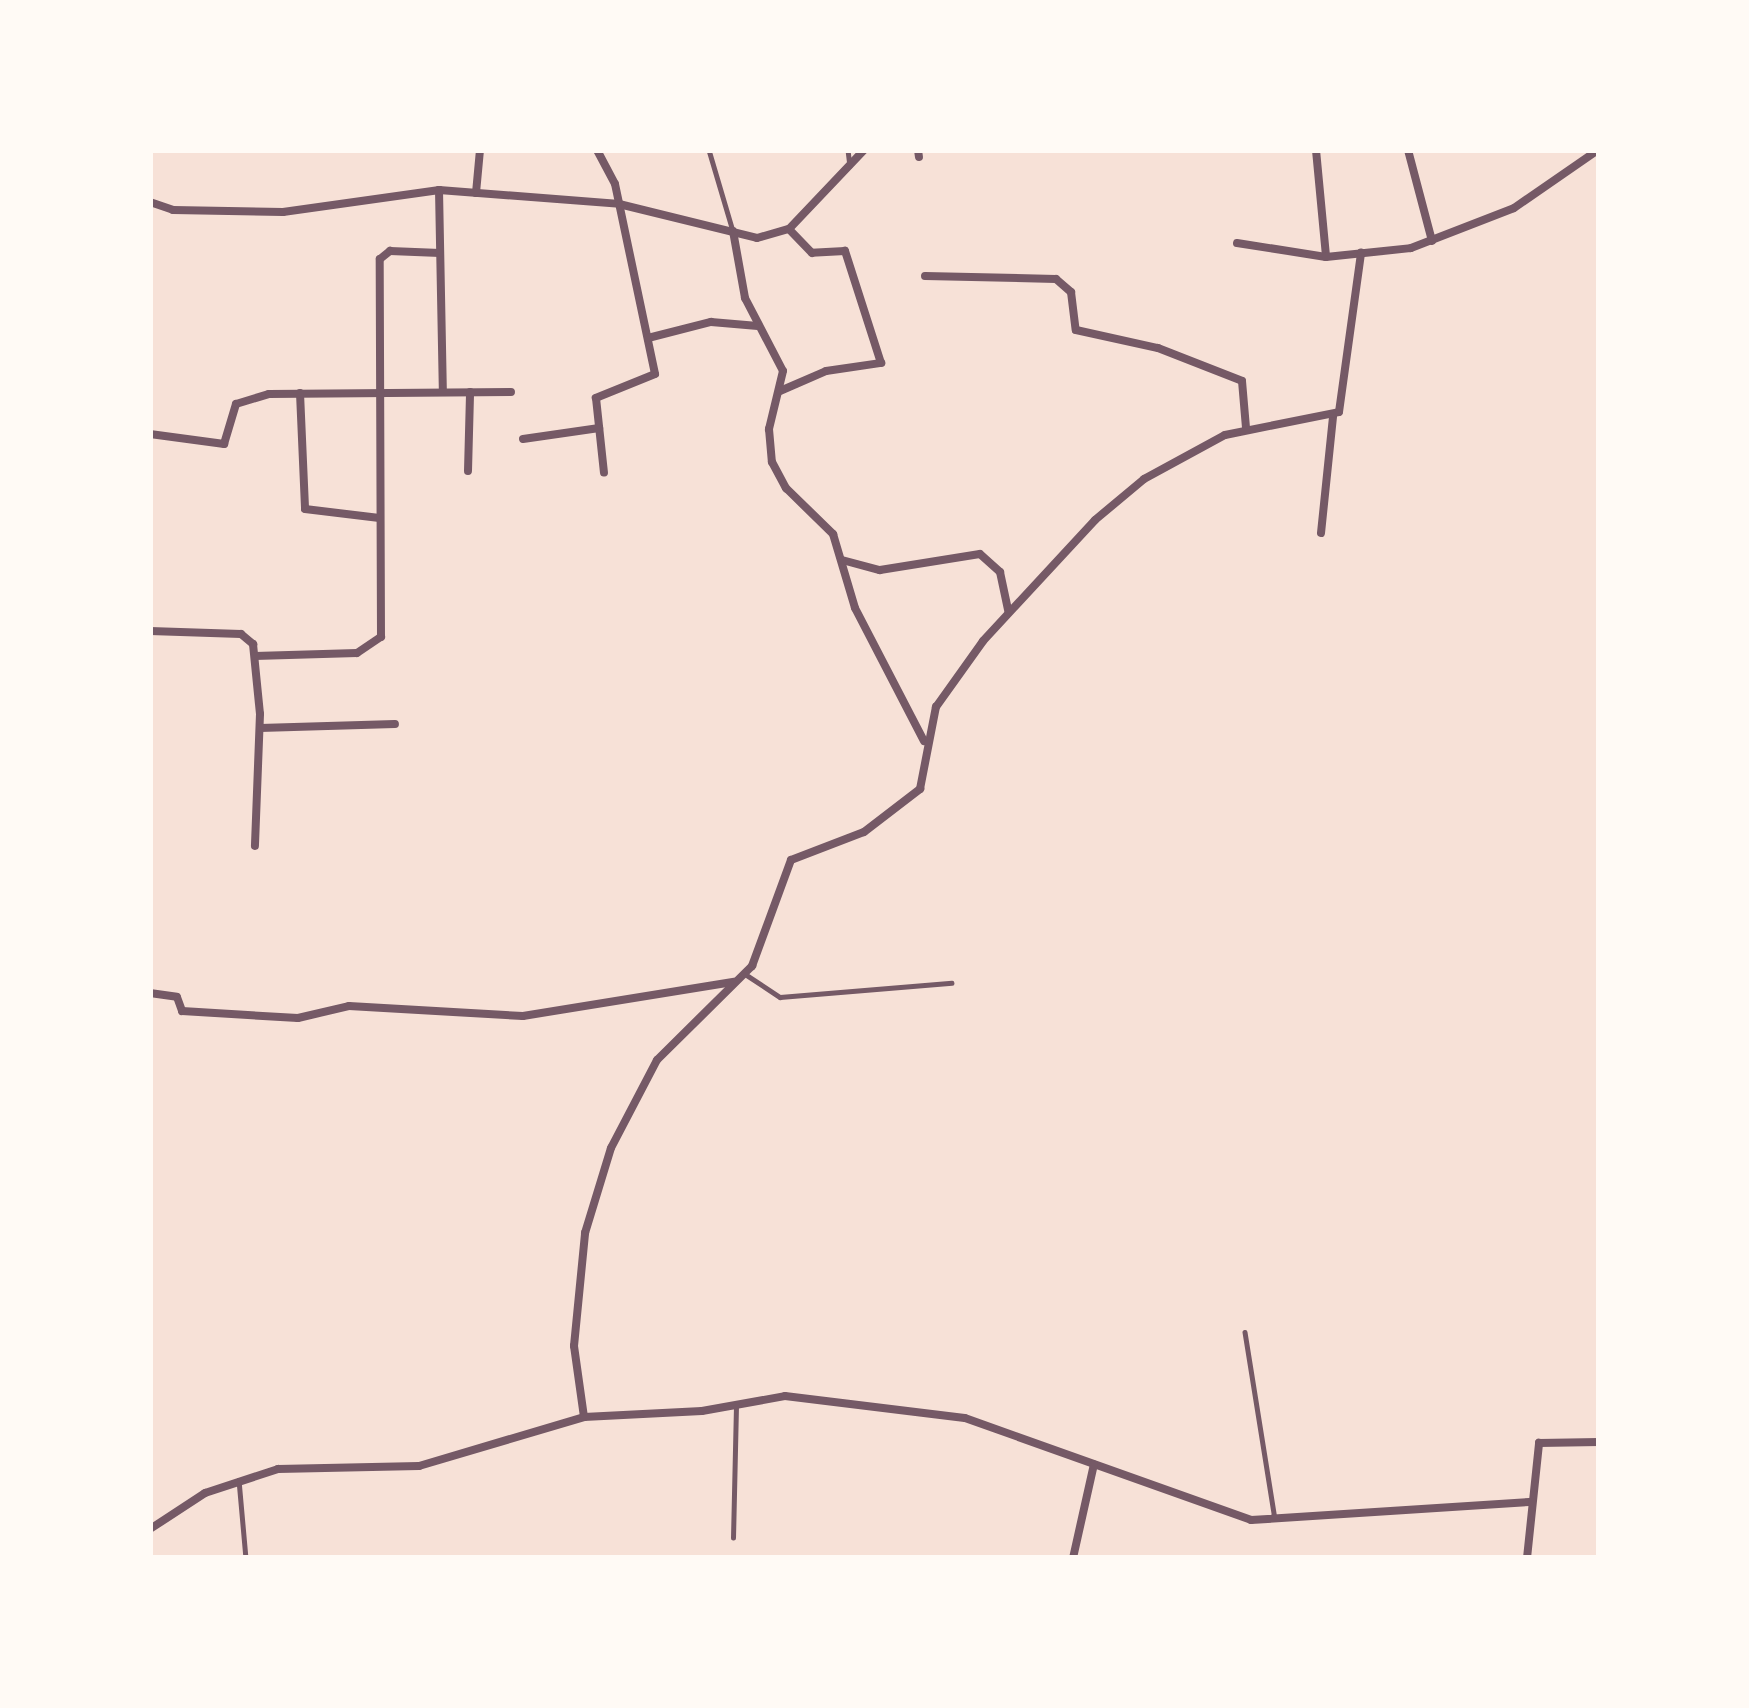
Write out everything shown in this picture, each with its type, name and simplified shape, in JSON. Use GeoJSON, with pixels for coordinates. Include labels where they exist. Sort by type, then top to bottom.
{"type":"FeatureCollection","features":[{"type":"Feature","properties":{"kind":"street"},"geometry":{"type":"LineString","coordinates":[[476,193],[480,150]]}},
{"type":"Feature","properties":{"kind":"street"},"geometry":{"type":"LineString","coordinates":[[597,150],[619,204],[653,379],[598,394],[604,473]]}},
{"type":"Feature","properties":{"kind":"street"},"geometry":{"type":"LineString","coordinates":[[150,202],[173,210],[283,212],[439,190],[619,204],[757,238],[789,229],[863,150]]}},
{"type":"Feature","properties":{"kind":"street"},"geometry":{"type":"LineString","coordinates":[[1316,150],[1326,257]]}},
{"type":"Feature","properties":{"kind":"street"},"geometry":{"type":"LineString","coordinates":[[1408,150],[1432,241]]}},
{"type":"Feature","properties":{"kind":"street"},"geometry":{"type":"LineString","coordinates":[[1237,243],[1326,257],[1432,241],[1514,208],[1598,150]]}},
{"type":"Feature","properties":{"kind":"street"},"geometry":{"type":"LineString","coordinates":[[439,190],[443,393]]}},
{"type":"Feature","properties":{"kind":"street"},"geometry":{"type":"LineString","coordinates":[[780,391],[826,370],[881,363],[845,251],[808,251],[789,229]]}},
{"type":"Feature","properties":{"kind":"street"},"geometry":{"type":"LineString","coordinates":[[733,231],[741,286],[782,362],[769,429],[772,461],[786,488],[827,525],[891,688],[925,742]]}},
{"type":"Feature","properties":{"kind":"street"},"geometry":{"type":"LineString","coordinates":[[255,656],[357,653],[375,645],[382,626],[375,393],[380,259],[390,250],[440,253]]}},
{"type":"Feature","properties":{"kind":"street"},"geometry":{"type":"LineString","coordinates":[[1321,533],[1334,417],[1352,358],[1361,253]]}},
{"type":"Feature","properties":{"kind":"street"},"geometry":{"type":"LineString","coordinates":[[926,276],[1056,279],[1071,292],[1076,330],[1158,348],[1242,381],[1246,428]]}},
{"type":"Feature","properties":{"kind":"street"},"geometry":{"type":"LineString","coordinates":[[648,338],[711,322],[760,326]]}},
{"type":"Feature","properties":{"kind":"street"},"geometry":{"type":"LineString","coordinates":[[468,471],[470,392]]}},
{"type":"Feature","properties":{"kind":"street"},"geometry":{"type":"LineString","coordinates":[[150,434],[224,444],[236,404],[300,393],[511,392]]}},
{"type":"Feature","properties":{"kind":"street"},"geometry":{"type":"LineString","coordinates":[[300,393],[305,509],[379,518]]}},
{"type":"Feature","properties":{"kind":"street"},"geometry":{"type":"LineString","coordinates":[[584,1417],[575,1304],[585,1233],[611,1148],[657,1060],[746,974],[791,860],[864,832],[914,796],[924,782],[925,742],[936,707],[1009,613],[1095,520],[1179,458],[1225,435],[1334,417]]}},
{"type":"Feature","properties":{"kind":"street"},"geometry":{"type":"LineString","coordinates":[[523,439],[599,428]]}},
{"type":"Feature","properties":{"kind":"street"},"geometry":{"type":"LineString","coordinates":[[842,560],[901,569],[980,554],[1000,572],[1009,613]]}},
{"type":"Feature","properties":{"kind":"street"},"geometry":{"type":"LineString","coordinates":[[150,631],[242,634],[255,656],[260,728],[255,846]]}},
{"type":"Feature","properties":{"kind":"street"},"geometry":{"type":"LineString","coordinates":[[260,728],[395,724]]}},
{"type":"Feature","properties":{"kind":"street"},"geometry":{"type":"LineString","coordinates":[[150,993],[177,997],[182,1011],[298,1018],[350,1006],[523,1016],[735,982]]}},
{"type":"Feature","properties":{"kind":"street"},"geometry":{"type":"LineString","coordinates":[[150,1529],[174,1508],[239,1479],[315,1465],[419,1466],[584,1417],[736,1407],[802,1396],[931,1412],[1094,1464],[1233,1517],[1275,1519],[1529,1502]]}},
{"type":"Feature","properties":{"kind":"street"},"geometry":{"type":"LineString","coordinates":[[1527,1558],[1529,1502],[1539,1442],[1599,1442]]}},
{"type":"Feature","properties":{"kind":"street"},"geometry":{"type":"LineString","coordinates":[[1072,1558],[1094,1464]]}},
{"type":"Feature","properties":{"kind":"lane"},"geometry":{"type":"LineString","coordinates":[[710,150],[733,231]]}},
{"type":"Feature","properties":{"kind":"lane"},"geometry":{"type":"LineString","coordinates":[[848,150],[850,166]]}},
{"type":"Feature","properties":{"kind":"lane"},"geometry":{"type":"LineString","coordinates":[[746,974],[780,997],[951,983]]}},
{"type":"Feature","properties":{"kind":"lane"},"geometry":{"type":"LineString","coordinates":[[1246,1332],[1275,1519]]}},
{"type":"Feature","properties":{"kind":"lane"},"geometry":{"type":"LineString","coordinates":[[733,1538],[736,1407]]}},
{"type":"Feature","properties":{"kind":"lane"},"geometry":{"type":"LineString","coordinates":[[239,1479],[246,1558]]}}]}
